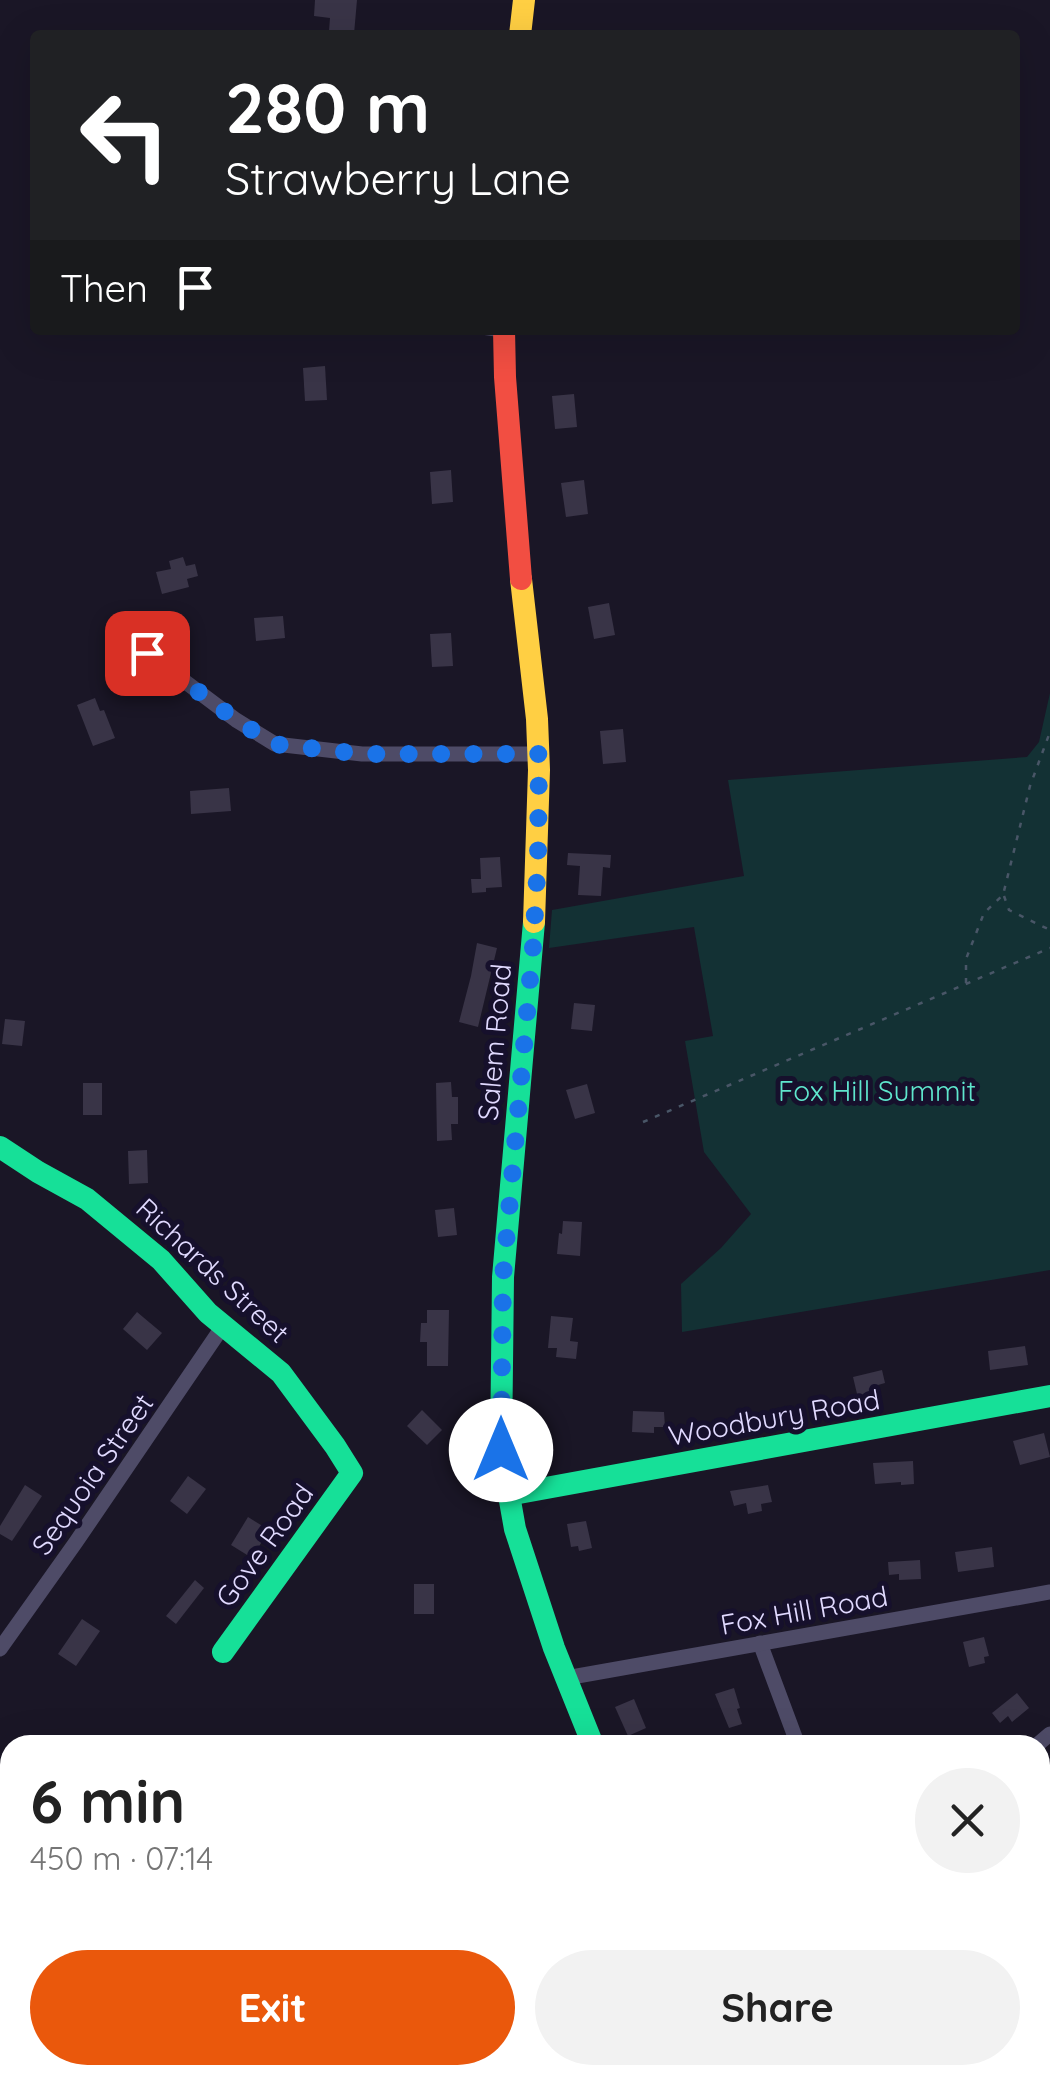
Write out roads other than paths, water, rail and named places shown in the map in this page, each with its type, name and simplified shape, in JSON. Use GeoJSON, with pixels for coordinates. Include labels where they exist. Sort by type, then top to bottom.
{"type":"FeatureCollection","features":[{"type":"Feature","properties":{"kind":"main road"},"geometry":{"type":"LineString","coordinates":[[521,30],[524,0]]}},
{"type":"Feature","properties":{"kind":"main road","name":"Salem Road"},"geometry":{"type":"LineString","coordinates":[[504,335],[516,526],[539,754],[538,860],[529,999],[503,1277],[501,1450],[514,1529],[589,1735]]}},
{"type":"Feature","properties":{"kind":"main road","name":"Richards Street"},"geometry":{"type":"LineString","coordinates":[[0,1147],[87,1199],[161,1260],[208,1313],[281,1373],[352,1473]]}},
{"type":"Feature","properties":{"kind":"main road","name":"Woodbury Road"},"geometry":{"type":"LineString","coordinates":[[508,1495],[1050,1396]]}},
{"type":"Feature","properties":{"kind":"main road","name":"Gove Road"},"geometry":{"type":"LineString","coordinates":[[224,1652],[352,1473]]}},
{"type":"Feature","properties":{"kind":"street"},"geometry":{"type":"LineString","coordinates":[[147,653],[274,744],[362,754],[539,754]]}},
{"type":"Feature","properties":{"kind":"street","name":"Sequoia Street"},"geometry":{"type":"LineString","coordinates":[[0,1649],[224,1326]]}},
{"type":"Feature","properties":{"kind":"street","name":"Fox Hill Road"},"geometry":{"type":"LineString","coordinates":[[566,1678],[1050,1592]]}},
{"type":"Feature","properties":{"kind":"street"},"geometry":{"type":"LineString","coordinates":[[760,1643],[794,1735]]}},
{"type":"Feature","properties":{"kind":"park label","name":"Fox Hill Summit"},"geometry":{"type":"Point","coordinates":[877,1090]}}]}
